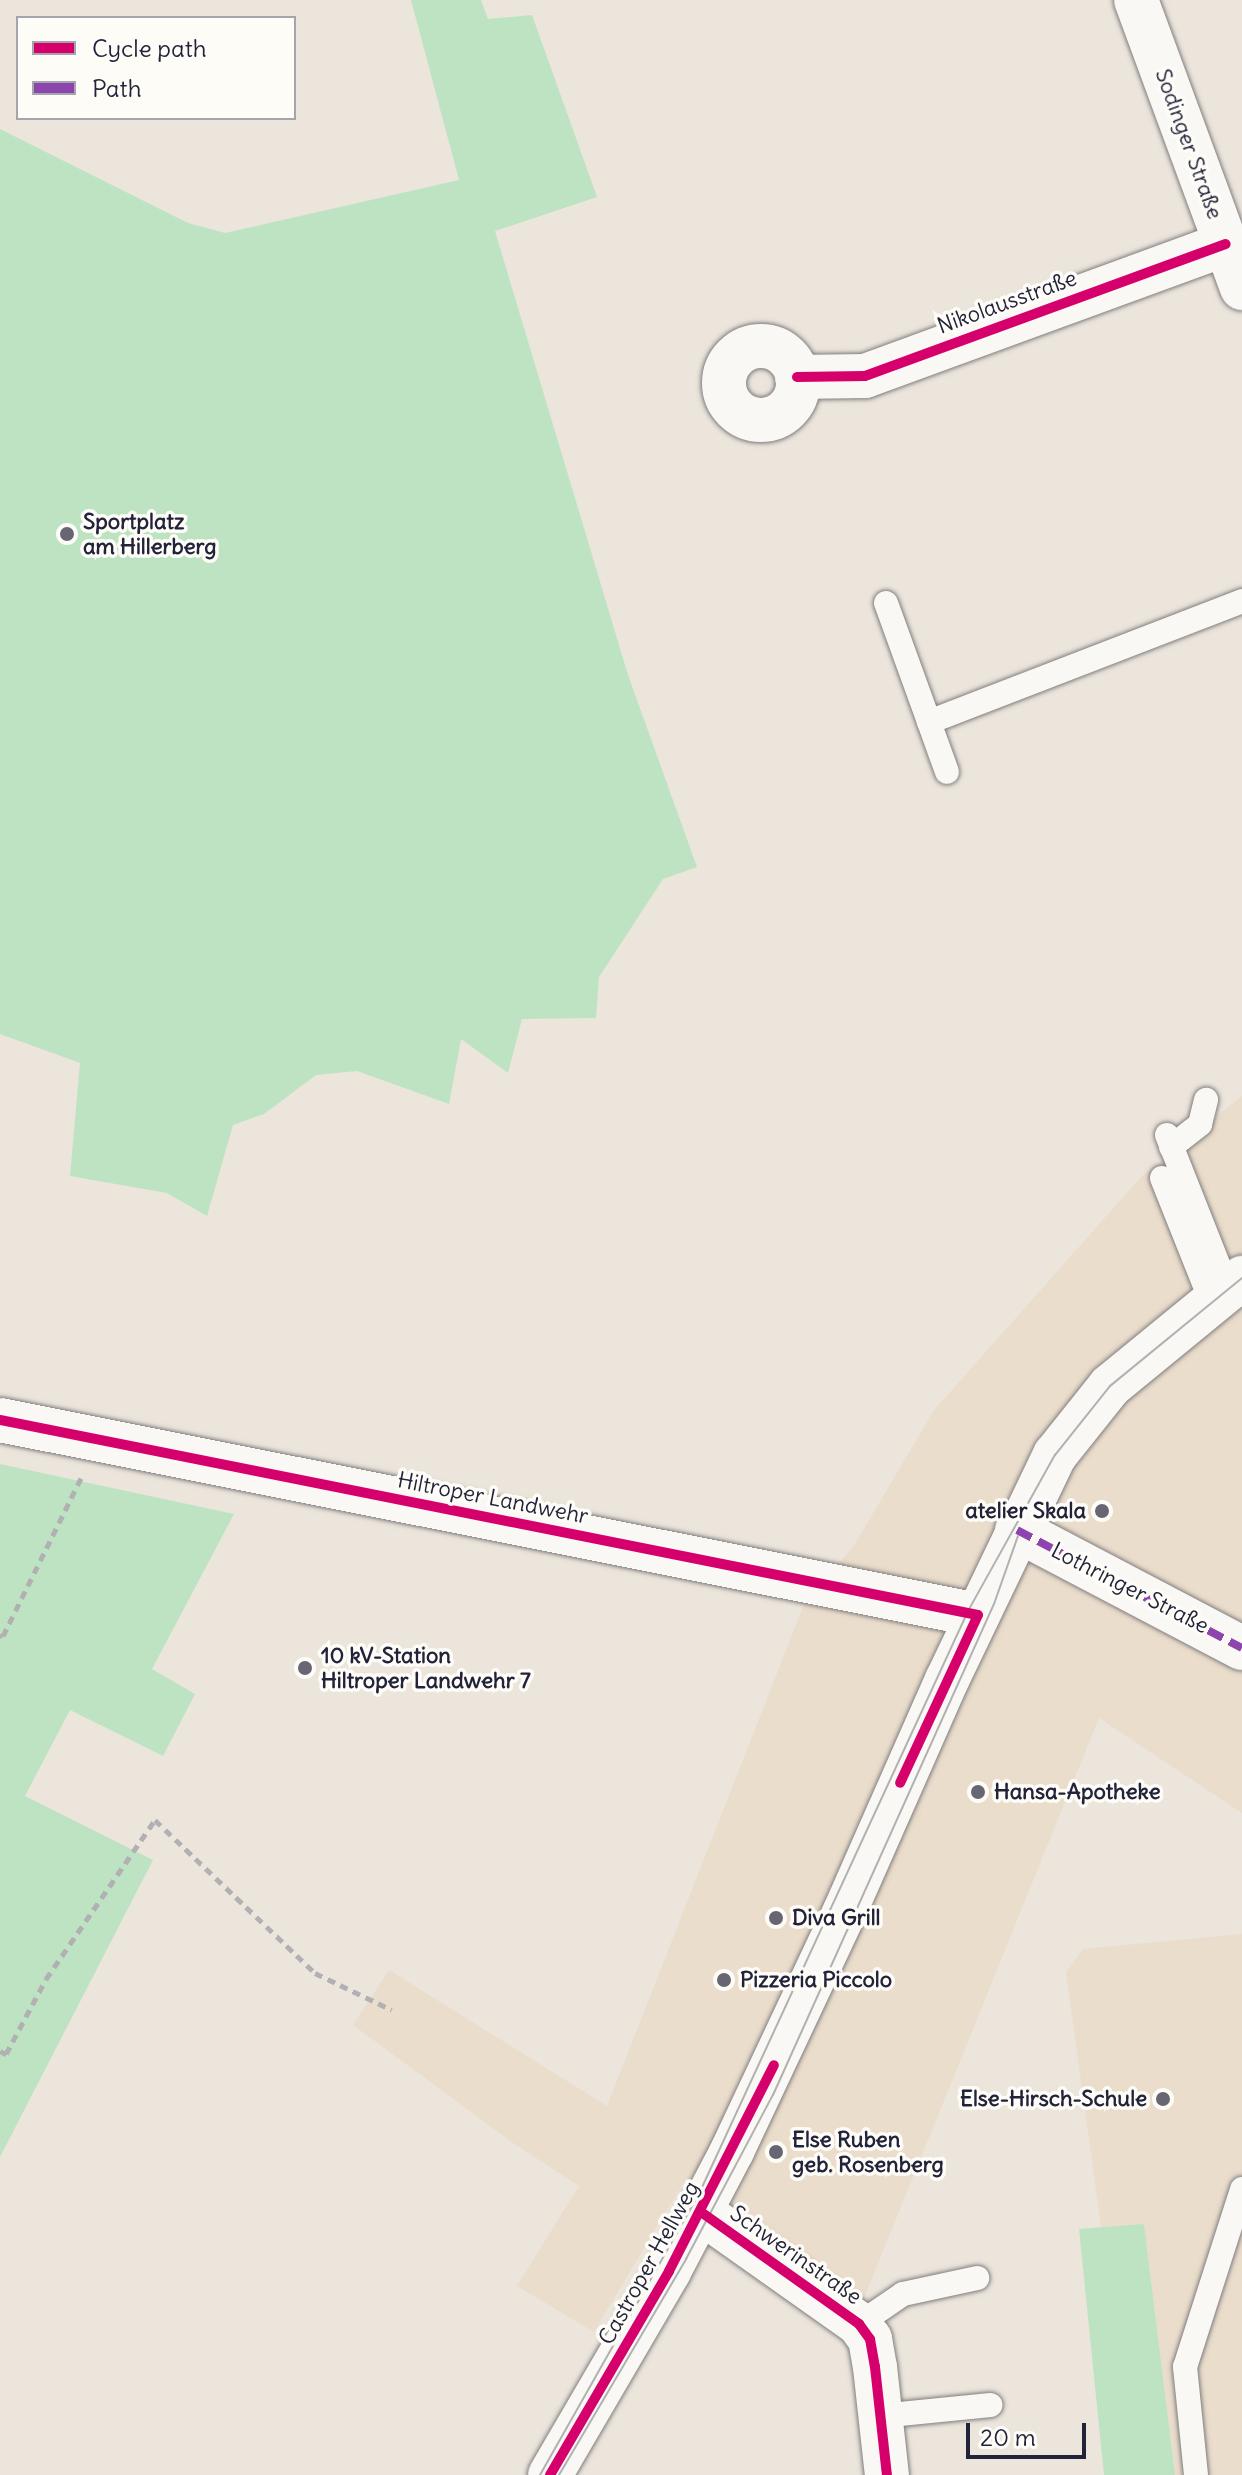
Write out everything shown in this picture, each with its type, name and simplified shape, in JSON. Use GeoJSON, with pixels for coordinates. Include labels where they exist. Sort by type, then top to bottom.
{"type":"FeatureCollection","features":[{"type":"Feature","properties":{"kind":"street","name":"Sodinger Straße"},"geometry":{"type":"LineString","coordinates":[[1136,0],[1242,288]]}},
{"type":"Feature","properties":{"kind":"street","name":"Nikolausstraße"},"geometry":{"type":"LineString","coordinates":[[797,377],[865,376],[1226,244]]}},
{"type":"Feature","properties":{"kind":"street","name":"Castroper Hellweg"},"geometry":{"type":"LineString","coordinates":[[550,2475],[701,2212],[804,2000],[1017,1530],[1055,1455],[1082,1417],[1143,1355],[1227,1289]]}},
{"type":"Feature","properties":{"kind":"street","name":"Hiltroper Landwehr"},"geometry":{"type":"LineString","coordinates":[[0,1420],[978,1615]]}},
{"type":"Feature","properties":{"kind":"street","name":"Lothringer Straße"},"geometry":{"type":"LineString","coordinates":[[1017,1530],[1242,1648]]}},
{"type":"Feature","properties":{"kind":"street","name":"Schwerinstraße"},"geometry":{"type":"LineString","coordinates":[[701,2212],[859,2324],[870,2339],[887,2475]]}},
{"type":"Feature","properties":{"kind":"lane"},"geometry":{"type":"LineString","coordinates":[[929,722],[1242,601]]}},
{"type":"Feature","properties":{"kind":"lane"},"geometry":{"type":"LineString","coordinates":[[886,603],[947,772]]}},
{"type":"Feature","properties":{"kind":"lane"},"geometry":{"type":"LineString","coordinates":[[1206,1100],[1200,1124],[1169,1141],[1227,1289]]}},
{"type":"Feature","properties":{"kind":"lane"},"geometry":{"type":"LineString","coordinates":[[1162,1178],[1227,1289]]}},
{"type":"Feature","properties":{"kind":"lane"},"geometry":{"type":"LineString","coordinates":[[1196,2475],[1185,2367],[1242,2189]]}},
{"type":"Feature","properties":{"kind":"lane"},"geometry":{"type":"LineString","coordinates":[[859,2324],[903,2294],[977,2278]]}},
{"type":"Feature","properties":{"kind":"lane"},"geometry":{"type":"LineString","coordinates":[[890,2415],[991,2405]]}},
{"type":"Feature","properties":{"kind":"path"},"geometry":{"type":"LineString","coordinates":[[0,1635],[3,1636],[99,1441]]}},
{"type":"Feature","properties":{"kind":"path"},"geometry":{"type":"LineString","coordinates":[[0,2051],[6,2054],[46,1979],[155,1820],[315,1973],[392,2010]]}},
{"type":"Feature","properties":{"kind":"shaded area"},"geometry":{"type":"Polygon","coordinates":[[[1242,1096],[1242,1813],[1099,1718],[864,2298],[747,2210],[686,2178],[594,2332],[517,2286],[579,2186],[513,2143],[353,2025],[389,1970],[607,2106],[803,1607],[855,1544],[934,1410],[1141,1177],[1242,1096]]]}},
{"type":"Feature","properties":{"kind":"shaded area","name":"Else-Hirsch-Schule"},"geometry":{"type":"Polygon","coordinates":[[[1242,1934],[1242,2475],[1147,2475],[1101,2227],[1066,1972],[1083,1949],[1242,1934]]]}},
{"type":"Feature","properties":{"kind":"green space"},"geometry":{"type":"Polygon","coordinates":[[[411,0],[481,0],[488,19],[532,15],[597,197],[495,231],[628,675],[697,867],[663,879],[599,977],[596,1018],[522,1019],[508,1073],[461,1039],[449,1104],[357,1071],[316,1075],[264,1114],[233,1125],[207,1216],[167,1193],[70,1176],[80,1063],[0,1034],[0,129],[188,223],[225,233],[459,180],[411,0]]]}},
{"type":"Feature","properties":{"kind":"green space"},"geometry":{"type":"Polygon","coordinates":[[[0,1464],[234,1514],[152,1669],[195,1694],[163,1756],[70,1710],[25,1796],[153,1860],[0,2157],[0,1464]]]}},
{"type":"Feature","properties":{"kind":"green space"},"geometry":{"type":"Polygon","coordinates":[[[1144,2224],[1175,2475],[1104,2475],[1079,2229],[1144,2224]]]}},
{"type":"Feature","properties":{"kind":"tram line"},"geometry":{"type":"LineString","coordinates":[[540,2475],[698,2196],[968,1611],[1055,1455],[1110,1386],[1242,1278]]}},
{"type":"Feature","properties":{"kind":"tram line"},"geometry":{"type":"LineString","coordinates":[[559,2475],[686,2259],[773,2095],[994,1604],[1018,1536]]}},
{"type":"Feature","properties":{"kind":"marked path"},"geometry":{"type":"LineString","coordinates":[[1017,1530],[1242,1648]]}},
{"type":"Feature","properties":{"kind":"cycle path"},"geometry":{"type":"LineString","coordinates":[[797,377],[865,376],[1226,244]]}},
{"type":"Feature","properties":{"kind":"cycle path"},"geometry":{"type":"LineString","coordinates":[[0,1420],[978,1615],[900,1783]]}},
{"type":"Feature","properties":{"kind":"cycle path"},"geometry":{"type":"LineString","coordinates":[[550,2475],[669,2271],[774,2065]]}},
{"type":"Feature","properties":{"kind":"cycle path"},"geometry":{"type":"LineString","coordinates":[[701,2212],[859,2324],[870,2339],[887,2475]]}},
{"type":"Feature","properties":{"kind":"place","name":"Sportplatz am Hillerberg"},"geometry":{"type":"Point","coordinates":[67,534]}},
{"type":"Feature","properties":{"kind":"place","name":"atelier Skala"},"geometry":{"type":"Point","coordinates":[1102,1511]}},
{"type":"Feature","properties":{"kind":"place","name":"10 kV-Station Hiltroper Landwehr 7"},"geometry":{"type":"Point","coordinates":[305,1668]}},
{"type":"Feature","properties":{"kind":"place","name":"Hansa-Apotheke"},"geometry":{"type":"Point","coordinates":[978,1792]}},
{"type":"Feature","properties":{"kind":"place","name":"Diva Grill"},"geometry":{"type":"Point","coordinates":[776,1918]}},
{"type":"Feature","properties":{"kind":"place","name":"Pizzeria Piccolo"},"geometry":{"type":"Point","coordinates":[724,1980]}},
{"type":"Feature","properties":{"kind":"place","name":"Else-Hirsch-Schule"},"geometry":{"type":"Point","coordinates":[1163,2099]}},
{"type":"Feature","properties":{"kind":"place","name":"Else Ruben geb. Rosenberg"},"geometry":{"type":"Point","coordinates":[776,2152]}}]}
